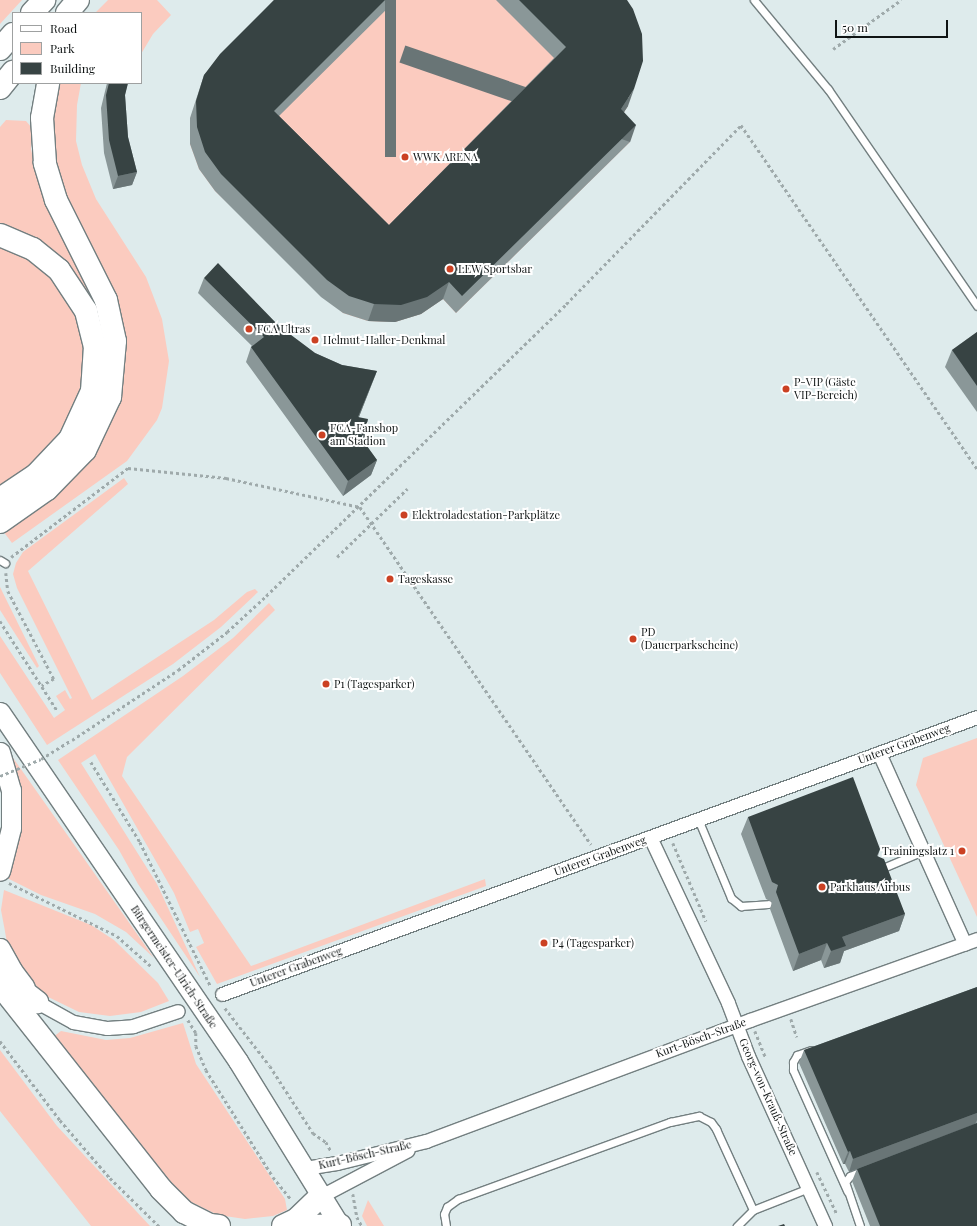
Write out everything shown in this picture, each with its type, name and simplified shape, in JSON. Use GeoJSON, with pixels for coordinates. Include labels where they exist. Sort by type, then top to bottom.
{"type":"FeatureCollection","features":[{"type":"Feature","properties":{"kind":"highway"},"geometry":{"type":"LineString","coordinates":[[33,12],[44,0]]}},
{"type":"Feature","properties":{"kind":"highway"},"geometry":{"type":"LineString","coordinates":[[68,12],[79,0]]}},
{"type":"Feature","properties":{"kind":"highway"},"geometry":{"type":"LineString","coordinates":[[74,12],[79,0]]}},
{"type":"Feature","properties":{"kind":"highway"},"geometry":{"type":"LineString","coordinates":[[0,49],[12,35]]}},
{"type":"Feature","properties":{"kind":"highway"},"geometry":{"type":"LineString","coordinates":[[0,88],[12,73]]}},
{"type":"Feature","properties":{"kind":"highway"},"geometry":{"type":"LineString","coordinates":[[0,522],[47,489],[85,450],[110,397],[115,341],[106,300],[56,200],[45,163],[42,118],[48,84]]}},
{"type":"Feature","properties":{"kind":"highway"},"geometry":{"type":"LineString","coordinates":[[0,235],[33,249],[59,270],[86,311],[95,346],[92,391],[70,440],[36,475],[0,499]]}},
{"type":"Feature","properties":{"kind":"highway"},"geometry":{"type":"LineString","coordinates":[[0,974],[37,1002]]}},
{"type":"Feature","properties":{"kind":"highway"},"geometry":{"type":"LineString","coordinates":[[0,985],[161,1189],[184,1212],[210,1225],[220,1226]]}},
{"type":"Feature","properties":{"kind":"highway"},"geometry":{"type":"LineString","coordinates":[[309,1220],[321,1196]]}},
{"type":"Feature","properties":{"kind":"highway"},"geometry":{"type":"LineString","coordinates":[[282,1226],[309,1220],[340,1225]]}},
{"type":"Feature","properties":{"kind":"main road","name":"Bürgermeister-Ulrich-Straße"},"geometry":{"type":"LineString","coordinates":[[0,712],[207,1016],[340,1225]]}},
{"type":"Feature","properties":{"kind":"main road"},"geometry":{"type":"LineString","coordinates":[[0,752],[11,790],[10,828],[1,875]]}},
{"type":"Feature","properties":{"kind":"main road"},"geometry":{"type":"LineString","coordinates":[[0,948],[12,970],[37,1002]]}},
{"type":"Feature","properties":{"kind":"street","name":"Unterer Grabenweg"},"geometry":{"type":"LineString","coordinates":[[220,998],[698,819],[977,717]]}},
{"type":"Feature","properties":{"kind":"street"},"geometry":{"type":"LineString","coordinates":[[879,753],[923,851],[971,942]]}},
{"type":"Feature","properties":{"kind":"street","name":"Georg-von-Krauß-Straße"},"geometry":{"type":"LineString","coordinates":[[650,837],[810,1188],[825,1226]]}},
{"type":"Feature","properties":{"kind":"street","name":"Kurt-Bösch-Straße"},"geometry":{"type":"LineString","coordinates":[[305,1168],[337,1163],[426,1141],[736,1025],[971,942]]}},
{"type":"Feature","properties":{"kind":"street"},"geometry":{"type":"LineString","coordinates":[[37,1002],[73,1022],[107,1028],[133,1026],[181,1012]]}},
{"type":"Feature","properties":{"kind":"street","name":"Kurt-Bösch-Straße"},"geometry":{"type":"LineString","coordinates":[[321,1196],[426,1141]]}},
{"type":"Feature","properties":{"kind":"lane"},"geometry":{"type":"LineString","coordinates":[[754,0],[828,89],[977,306]]}},
{"type":"Feature","properties":{"kind":"lane"},"geometry":{"type":"LineString","coordinates":[[698,819],[731,898],[735,903],[748,907],[768,904]]}},
{"type":"Feature","properties":{"kind":"lane"},"geometry":{"type":"LineString","coordinates":[[876,871],[923,851]]}},
{"type":"Feature","properties":{"kind":"lane"},"geometry":{"type":"LineString","coordinates":[[818,1047],[796,1055],[792,1062],[793,1070],[847,1191],[860,1226]]}},
{"type":"Feature","properties":{"kind":"lane"},"geometry":{"type":"LineString","coordinates":[[446,1226],[446,1211],[458,1199],[691,1116],[706,1118],[711,1122],[753,1210]]}},
{"type":"Feature","properties":{"kind":"lane"},"geometry":{"type":"LineString","coordinates":[[847,1191],[846,1179],[870,1168]]}},
{"type":"Feature","properties":{"kind":"lane"},"geometry":{"type":"LineString","coordinates":[[737,1226],[753,1210],[810,1188]]}},
{"type":"Feature","properties":{"kind":"path"},"geometry":{"type":"LineString","coordinates":[[833,49],[901,0]]}},
{"type":"Feature","properties":{"kind":"path"},"geometry":{"type":"LineString","coordinates":[[0,776],[41,759],[72,740],[178,670],[227,632],[360,507],[566,304],[741,125],[977,469]]}},
{"type":"Feature","properties":{"kind":"path"},"geometry":{"type":"LineString","coordinates":[[42,686],[54,679],[8,591],[3,561],[128,468],[226,478],[360,507],[594,847],[597,857]]}},
{"type":"Feature","properties":{"kind":"path"},"geometry":{"type":"LineString","coordinates":[[337,557],[373,524],[407,489]]}},
{"type":"Feature","properties":{"kind":"path"},"geometry":{"type":"LineString","coordinates":[[0,621],[57,710]]}},
{"type":"Feature","properties":{"kind":"path"},"geometry":{"type":"LineString","coordinates":[[91,762],[140,842],[220,998],[270,1066],[313,1133],[326,1142],[337,1163]]}},
{"type":"Feature","properties":{"kind":"path"},"geometry":{"type":"LineString","coordinates":[[1,875],[33,897],[92,922],[117,936],[154,969]]}},
{"type":"Feature","properties":{"kind":"path"},"geometry":{"type":"LineString","coordinates":[[787,1008],[797,1037]]}},
{"type":"Feature","properties":{"kind":"path"},"geometry":{"type":"LineString","coordinates":[[181,1012],[196,1033],[196,1046],[206,1070],[273,1177],[309,1220]]}},
{"type":"Feature","properties":{"kind":"path"},"geometry":{"type":"LineString","coordinates":[[0,1041],[60,1120],[110,1178],[159,1226]]}},
{"type":"Feature","properties":{"kind":"path"},"geometry":{"type":"LineString","coordinates":[[347,1183],[356,1200],[357,1217],[362,1226]]}},
{"type":"Feature","properties":{"kind":"green space"},"geometry":{"type":"Polygon","coordinates":[[[0,0],[22,0],[0,24],[0,0]]]}},
{"type":"Feature","properties":{"kind":"green space"},"geometry":{"type":"Polygon","coordinates":[[[108,0],[157,0],[171,15],[153,34],[142,52],[142,12],[96,12],[108,0]]]}},
{"type":"Feature","properties":{"kind":"green space","name":"WWK ARENA"},"geometry":{"type":"Polygon","coordinates":[[[284,0],[607,0],[628,106],[615,126],[630,142],[456,313],[443,299],[421,314],[395,322],[368,321],[343,313],[215,191],[199,169],[190,144],[190,118],[284,0]]]}},
{"type":"Feature","properties":{"kind":"green space"},"geometry":{"type":"Polygon","coordinates":[[[48,84],[81,84],[77,105],[76,141],[82,165],[96,199],[146,277],[162,319],[169,361],[162,408],[157,420],[127,461],[12,543],[0,527],[47,489],[115,341],[56,200],[48,84]]]}},
{"type":"Feature","properties":{"kind":"green space"},"geometry":{"type":"Polygon","coordinates":[[[6,120],[26,121],[32,128],[31,149],[38,180],[99,311],[28,236],[0,225],[0,127],[6,120]]]}},
{"type":"Feature","properties":{"kind":"green space"},"geometry":{"type":"Polygon","coordinates":[[[0,242],[29,255],[54,276],[78,315],[87,346],[85,388],[64,434],[30,468],[0,489],[0,242]]]}},
{"type":"Feature","properties":{"kind":"green space"},"geometry":{"type":"Polygon","coordinates":[[[124,478],[128,484],[28,571],[92,700],[214,620],[247,592],[255,589],[258,592],[221,627],[173,664],[47,745],[0,673],[0,636],[54,718],[65,710],[56,696],[65,690],[70,699],[72,698],[17,588],[13,574],[16,563],[23,552],[124,478]]]}},
{"type":"Feature","properties":{"kind":"green space"},"geometry":{"type":"Polygon","coordinates":[[[0,587],[39,666],[37,668],[0,610],[0,587]]]}},
{"type":"Feature","properties":{"kind":"green space"},"geometry":{"type":"Polygon","coordinates":[[[269,603],[275,610],[127,757],[122,776],[251,966],[485,879],[486,886],[217,984],[196,947],[204,943],[198,929],[190,932],[174,893],[95,754],[81,763],[157,884],[200,977],[138,884],[119,850],[58,760],[183,676],[233,638],[269,603]]]}},
{"type":"Feature","properties":{"kind":"green space","name":"Trainingslatz 1"},"geometry":{"type":"Polygon","coordinates":[[[977,738],[977,917],[916,785],[923,758],[977,738]]]}},
{"type":"Feature","properties":{"kind":"green space"},"geometry":{"type":"Polygon","coordinates":[[[11,755],[154,958],[126,932],[95,914],[41,895],[7,878],[19,837],[20,820],[19,788],[11,755]]]}},
{"type":"Feature","properties":{"kind":"green space"},"geometry":{"type":"Polygon","coordinates":[[[4,890],[91,925],[114,940],[158,983],[169,1001],[141,1012],[110,1016],[79,1012],[44,995],[9,953],[1,910],[4,890]]]}},
{"type":"Feature","properties":{"kind":"green space"},"geometry":{"type":"Polygon","coordinates":[[[183,1023],[196,1064],[285,1199],[287,1210],[273,1216],[245,1219],[218,1215],[185,1199],[53,1037],[61,1031],[106,1040],[130,1038],[183,1023]]]}},
{"type":"Feature","properties":{"kind":"green space"},"geometry":{"type":"Polygon","coordinates":[[[0,1050],[57,1126],[150,1226],[91,1226],[0,1111],[0,1050]]]}},
{"type":"Feature","properties":{"kind":"green space"},"geometry":{"type":"Polygon","coordinates":[[[368,1200],[384,1226],[367,1226],[362,1216],[368,1200]]]}},
{"type":"Feature","properties":{"kind":"building"},"geometry":{"type":"Polygon","coordinates":[[[274,0],[385,0],[274,111],[389,225],[566,47],[519,0],[627,0],[633,9],[642,34],[643,61],[634,89],[621,109],[636,125],[462,296],[449,282],[427,297],[401,305],[374,304],[349,296],[327,280],[221,174],[205,152],[197,127],[196,101],[204,75],[220,54],[274,0]]]}},
{"type":"Feature","properties":{"kind":"building"},"geometry":{"type":"Polygon","coordinates":[[[109,84],[128,84],[125,95],[128,137],[137,172],[118,176],[109,140],[106,95],[109,84]]]}},
{"type":"Feature","properties":{"kind":"building"},"geometry":{"type":"Polygon","coordinates":[[[218,263],[279,326],[315,353],[342,365],[377,371],[358,417],[368,419],[364,442],[377,460],[348,481],[251,347],[264,337],[204,278],[218,263]]]}},
{"type":"Feature","properties":{"kind":"building"},"geometry":{"type":"Polygon","coordinates":[[[977,332],[977,386],[952,350],[977,332]]]}},
{"type":"Feature","properties":{"kind":"building","name":"Parkhaus Airbus"},"geometry":{"type":"Polygon","coordinates":[[[853,777],[880,849],[877,856],[884,859],[905,914],[842,937],[846,946],[831,951],[827,943],[799,954],[776,892],[778,885],[772,882],[748,817],[853,777]]]}},
{"type":"Feature","properties":{"kind":"building"},"geometry":{"type":"Polygon","coordinates":[[[977,987],[977,1113],[853,1159],[850,1151],[848,1152],[804,1050],[977,987]]]}},
{"type":"Feature","properties":{"kind":"building"},"geometry":{"type":"Polygon","coordinates":[[[977,1123],[977,1226],[880,1226],[857,1169],[977,1123]]]}},
{"type":"Feature","properties":{"kind":"place","name":"WWK ARENA"},"geometry":{"type":"Point","coordinates":[405,157]}},
{"type":"Feature","properties":{"kind":"place","name":"LEW Sportsbar"},"geometry":{"type":"Point","coordinates":[450,269]}},
{"type":"Feature","properties":{"kind":"place","name":"FCA Ultras"},"geometry":{"type":"Point","coordinates":[249,329]}},
{"type":"Feature","properties":{"kind":"place","name":"Helmut-Haller-Denkmal"},"geometry":{"type":"Point","coordinates":[315,340]}},
{"type":"Feature","properties":{"kind":"place","name":"P-VIP (Gäste VIP-Bereich)"},"geometry":{"type":"Point","coordinates":[786,389]}},
{"type":"Feature","properties":{"kind":"place","name":"FCA-Fanshop am Stadion"},"geometry":{"type":"Point","coordinates":[322,435]}},
{"type":"Feature","properties":{"kind":"place","name":"Elektroladestation-Parkplätze"},"geometry":{"type":"Point","coordinates":[404,515]}},
{"type":"Feature","properties":{"kind":"place","name":"Tageskasse"},"geometry":{"type":"Point","coordinates":[390,579]}},
{"type":"Feature","properties":{"kind":"place","name":"PD (Dauerparkscheine)"},"geometry":{"type":"Point","coordinates":[633,639]}},
{"type":"Feature","properties":{"kind":"place","name":"P1 (Tagesparker)"},"geometry":{"type":"Point","coordinates":[326,684]}},
{"type":"Feature","properties":{"kind":"place","name":"Trainingslatz 1"},"geometry":{"type":"Point","coordinates":[962,851]}},
{"type":"Feature","properties":{"kind":"place","name":"Parkhaus Airbus"},"geometry":{"type":"Point","coordinates":[822,887]}},
{"type":"Feature","properties":{"kind":"place","name":"P4 (Tagesparker)"},"geometry":{"type":"Point","coordinates":[544,943]}}]}
